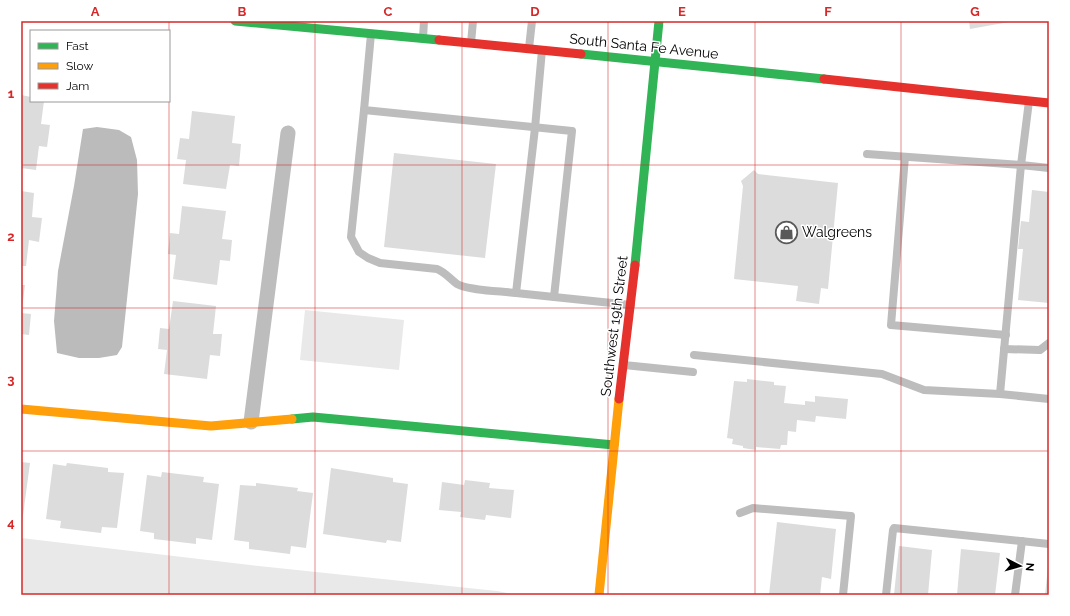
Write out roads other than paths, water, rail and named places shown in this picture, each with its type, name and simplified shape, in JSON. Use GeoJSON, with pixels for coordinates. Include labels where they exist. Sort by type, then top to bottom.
{"type":"FeatureCollection","features":[{"type":"Feature","properties":{"kind":"street","name":"South Santa Fe Avenue"},"geometry":{"type":"LineString","coordinates":[[235,21],[353,29],[371,34],[655,60],[1049,102]]}},
{"type":"Feature","properties":{"kind":"street","name":"Southwest 19th Street"},"geometry":{"type":"LineString","coordinates":[[599,595],[614,446],[631,305],[659,21]]}},
{"type":"Feature","properties":{"kind":"street"},"geometry":{"type":"LineString","coordinates":[[251,422],[288,133]]}},
{"type":"Feature","properties":{"kind":"street"},"geometry":{"type":"LineString","coordinates":[[21,409],[211,426],[312,417],[614,446]]}},
{"type":"Feature","properties":{"kind":"lane"},"geometry":{"type":"LineString","coordinates":[[423,39],[424,21]]}},
{"type":"Feature","properties":{"kind":"lane"},"geometry":{"type":"LineString","coordinates":[[471,43],[473,21]]}},
{"type":"Feature","properties":{"kind":"lane"},"geometry":{"type":"LineString","coordinates":[[529,48],[532,21]]}},
{"type":"Feature","properties":{"kind":"lane"},"geometry":{"type":"LineString","coordinates":[[371,34],[351,237],[359,252],[380,263],[437,269],[444,272],[456,283],[466,288],[631,305]]}},
{"type":"Feature","properties":{"kind":"lane"},"geometry":{"type":"LineString","coordinates":[[516,293],[535,128],[542,50]]}},
{"type":"Feature","properties":{"kind":"lane"},"geometry":{"type":"LineString","coordinates":[[1000,394],[1021,165],[1029,100]]}},
{"type":"Feature","properties":{"kind":"lane"},"geometry":{"type":"LineString","coordinates":[[364,110],[572,131],[554,297]]}},
{"type":"Feature","properties":{"kind":"lane"},"geometry":{"type":"LineString","coordinates":[[867,154],[1049,168]]}},
{"type":"Feature","properties":{"kind":"lane"},"geometry":{"type":"LineString","coordinates":[[905,157],[891,325],[1006,335]]}},
{"type":"Feature","properties":{"kind":"lane"},"geometry":{"type":"LineString","coordinates":[[1004,349],[1040,350],[1049,343]]}},
{"type":"Feature","properties":{"kind":"lane"},"geometry":{"type":"LineString","coordinates":[[694,355],[882,374],[924,390],[1000,394],[1049,399]]}},
{"type":"Feature","properties":{"kind":"lane"},"geometry":{"type":"LineString","coordinates":[[623,365],[693,372]]}},
{"type":"Feature","properties":{"kind":"lane"},"geometry":{"type":"LineString","coordinates":[[740,513],[753,508],[851,516],[843,595]]}},
{"type":"Feature","properties":{"kind":"lane"},"geometry":{"type":"LineString","coordinates":[[886,595],[894,528],[1049,544]]}},
{"type":"Feature","properties":{"kind":"lane"},"geometry":{"type":"LineString","coordinates":[[1015,595],[1022,541]]}},
{"type":"Feature","properties":{"kind":"place","name":"Walgreens"},"geometry":{"type":"Point","coordinates":[786,232]}}]}
